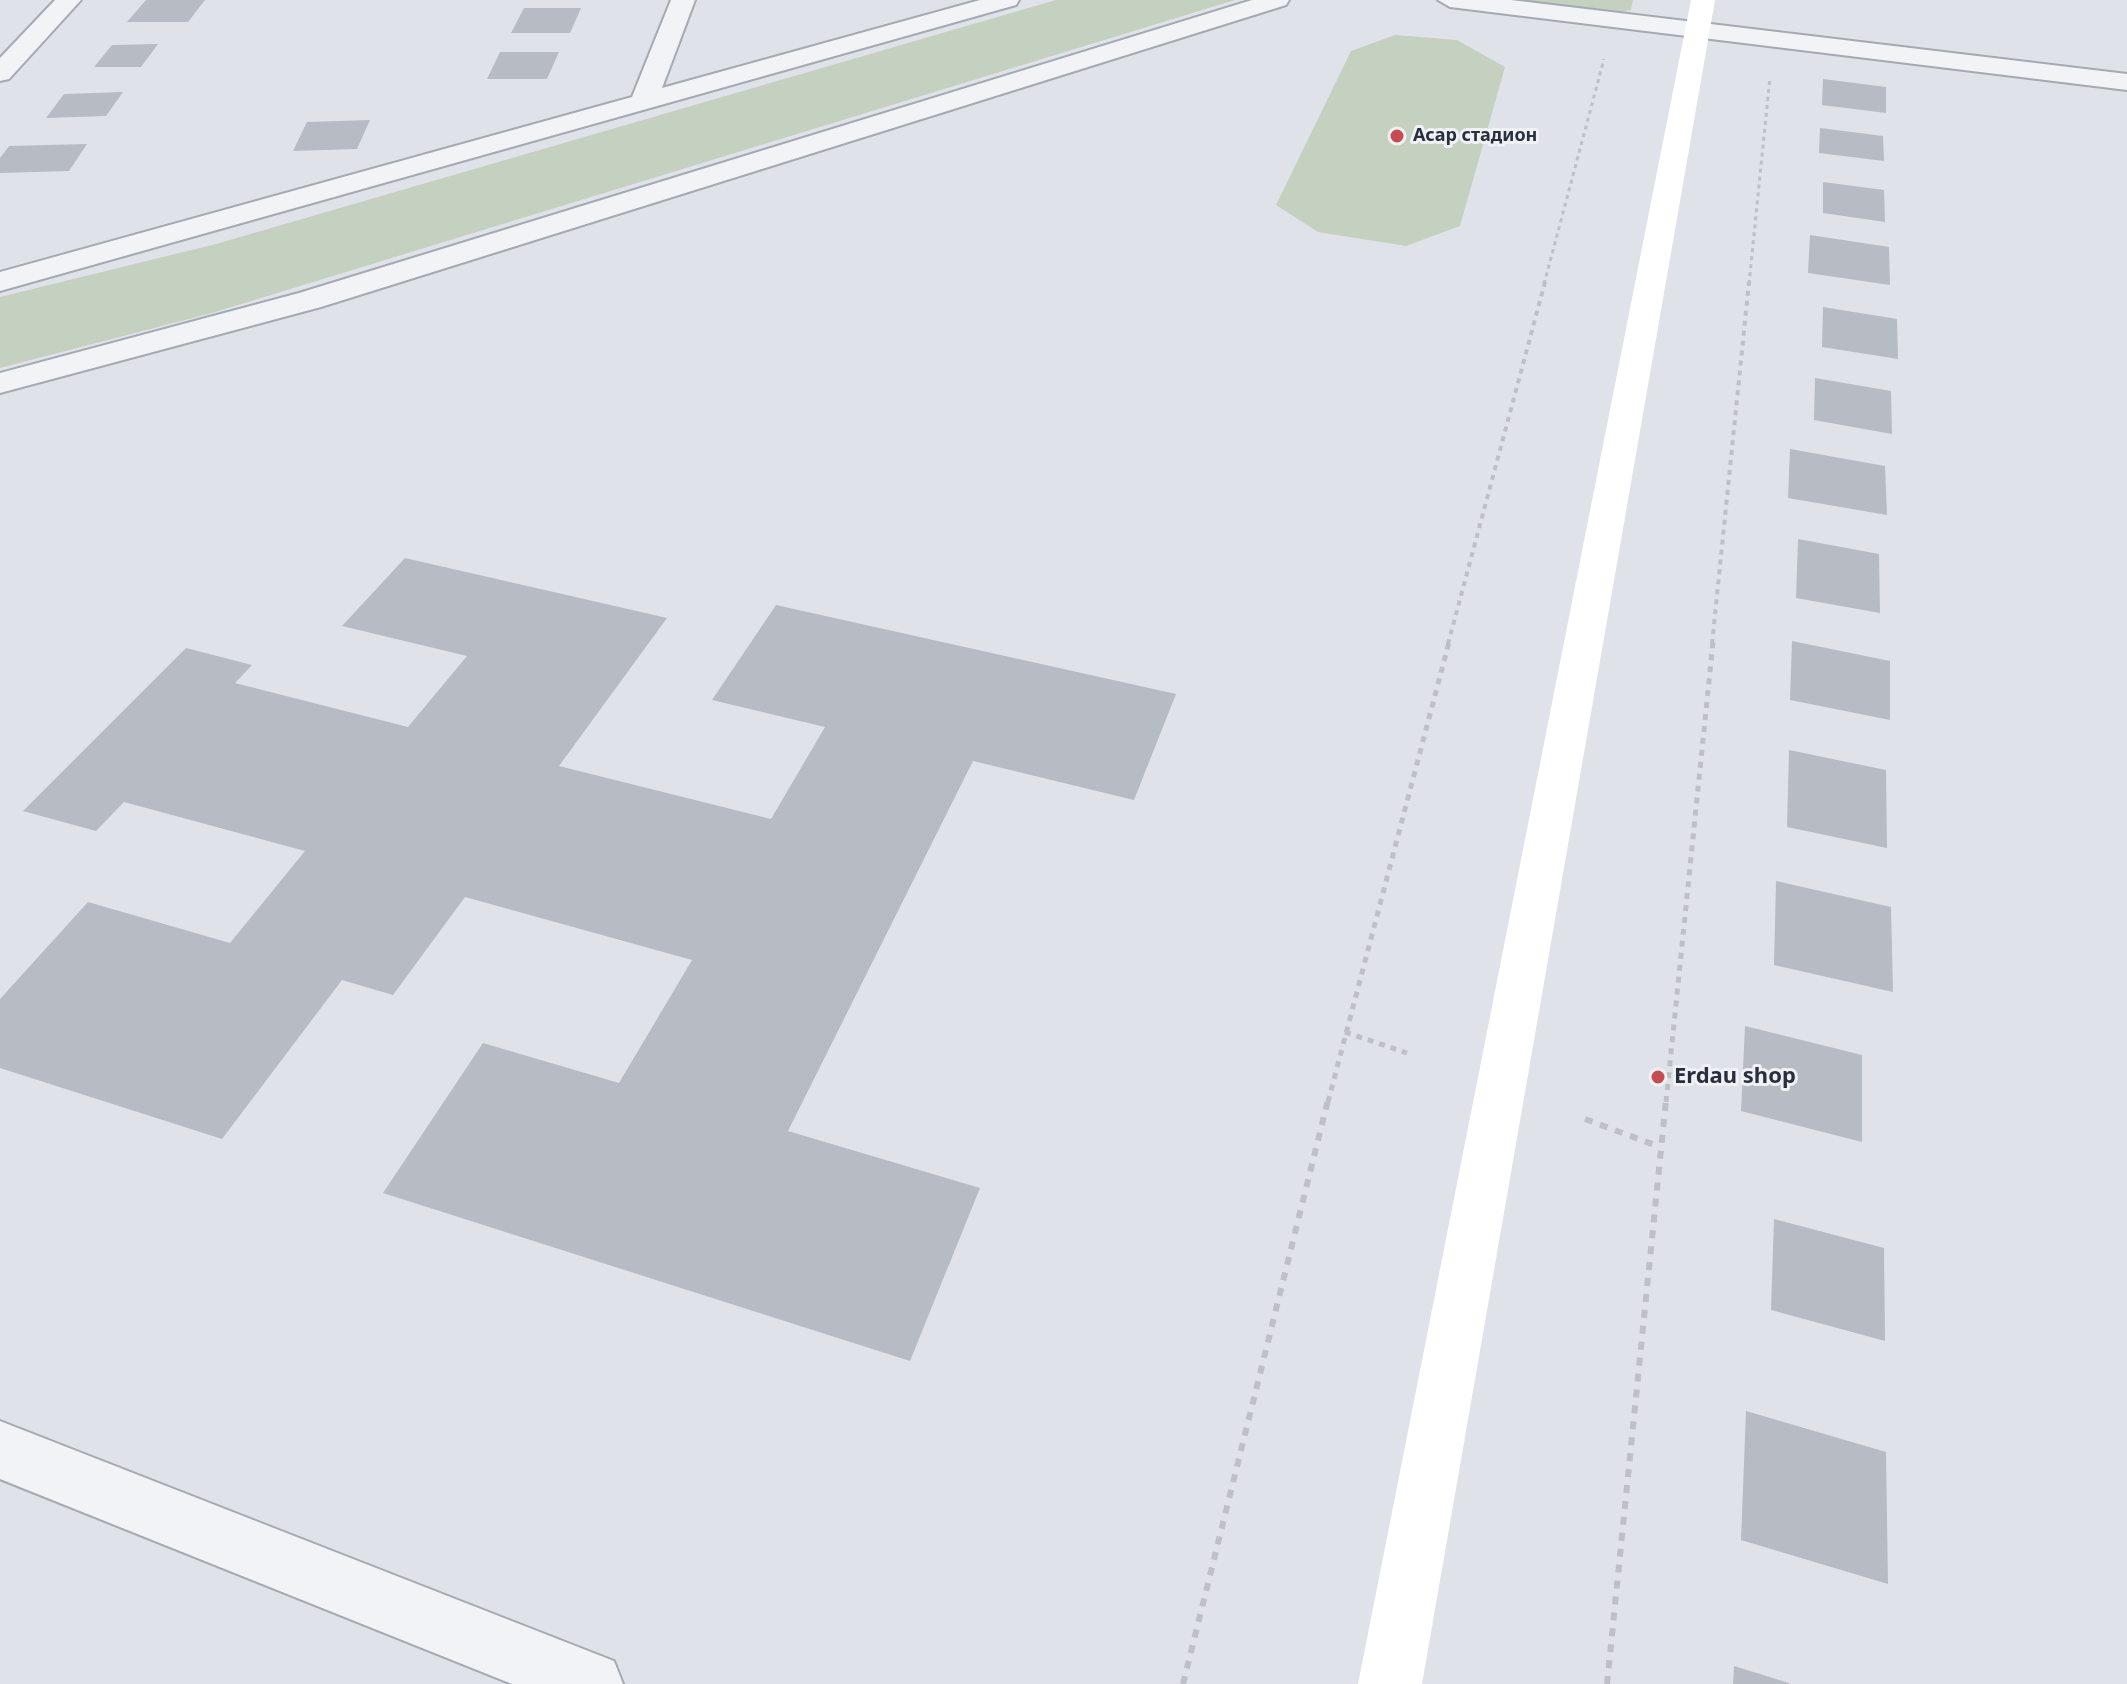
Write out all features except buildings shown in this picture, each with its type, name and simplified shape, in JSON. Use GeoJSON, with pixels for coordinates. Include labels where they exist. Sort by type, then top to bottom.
{"type":"FeatureCollection","features":[{"type":"Feature","properties":{"kind":"street"},"geometry":{"type":"LineString","coordinates":[[0,73],[69,0]]}},
{"type":"Feature","properties":{"kind":"street"},"geometry":{"type":"LineString","coordinates":[[643,103],[683,0]]}},
{"type":"Feature","properties":{"kind":"street"},"geometry":{"type":"LineString","coordinates":[[0,282],[1007,0]]}},
{"type":"Feature","properties":{"kind":"street"},"geometry":{"type":"LineString","coordinates":[[0,383],[310,300],[1277,0]]}},
{"type":"Feature","properties":{"kind":"street"},"geometry":{"type":"LineString","coordinates":[[1450,0],[1614,20],[1700,15],[1774,40],[2127,82]]}},
{"type":"Feature","properties":{"kind":"street"},"geometry":{"type":"LineString","coordinates":[[1390,1684],[1700,15]]}},
{"type":"Feature","properties":{"kind":"street"},"geometry":{"type":"LineString","coordinates":[[0,1450],[591,1684]]}},
{"type":"Feature","properties":{"kind":"path"},"geometry":{"type":"LineString","coordinates":[[1183,1684],[1345,1032],[1614,20]]}},
{"type":"Feature","properties":{"kind":"path"},"geometry":{"type":"LineString","coordinates":[[1607,1684],[1774,40]]}},
{"type":"Feature","properties":{"kind":"path"},"geometry":{"type":"LineString","coordinates":[[1345,1032],[1407,1053]]}},
{"type":"Feature","properties":{"kind":"path"},"geometry":{"type":"LineString","coordinates":[[1585,1119],[1660,1147]]}},
{"type":"Feature","properties":{"kind":"green space"},"geometry":{"type":"Polygon","coordinates":[[[1056,0],[1235,0],[212,313],[0,368],[0,297],[216,244],[1056,0]]]}},
{"type":"Feature","properties":{"kind":"green space"},"geometry":{"type":"Polygon","coordinates":[[[1499,0],[1633,0],[1631,10],[1612,14],[1499,0]]]}},
{"type":"Feature","properties":{"kind":"green space","name":"Асар стадион"},"geometry":{"type":"Polygon","coordinates":[[[1395,35],[1457,40],[1505,67],[1460,226],[1406,246],[1318,232],[1276,205],[1351,51],[1395,35]]]}},
{"type":"Feature","properties":{"kind":"place","name":"Асар стадион"},"geometry":{"type":"Point","coordinates":[1397,136]}},
{"type":"Feature","properties":{"kind":"place","name":"Erdau shop"},"geometry":{"type":"Point","coordinates":[1658,1077]}}]}
